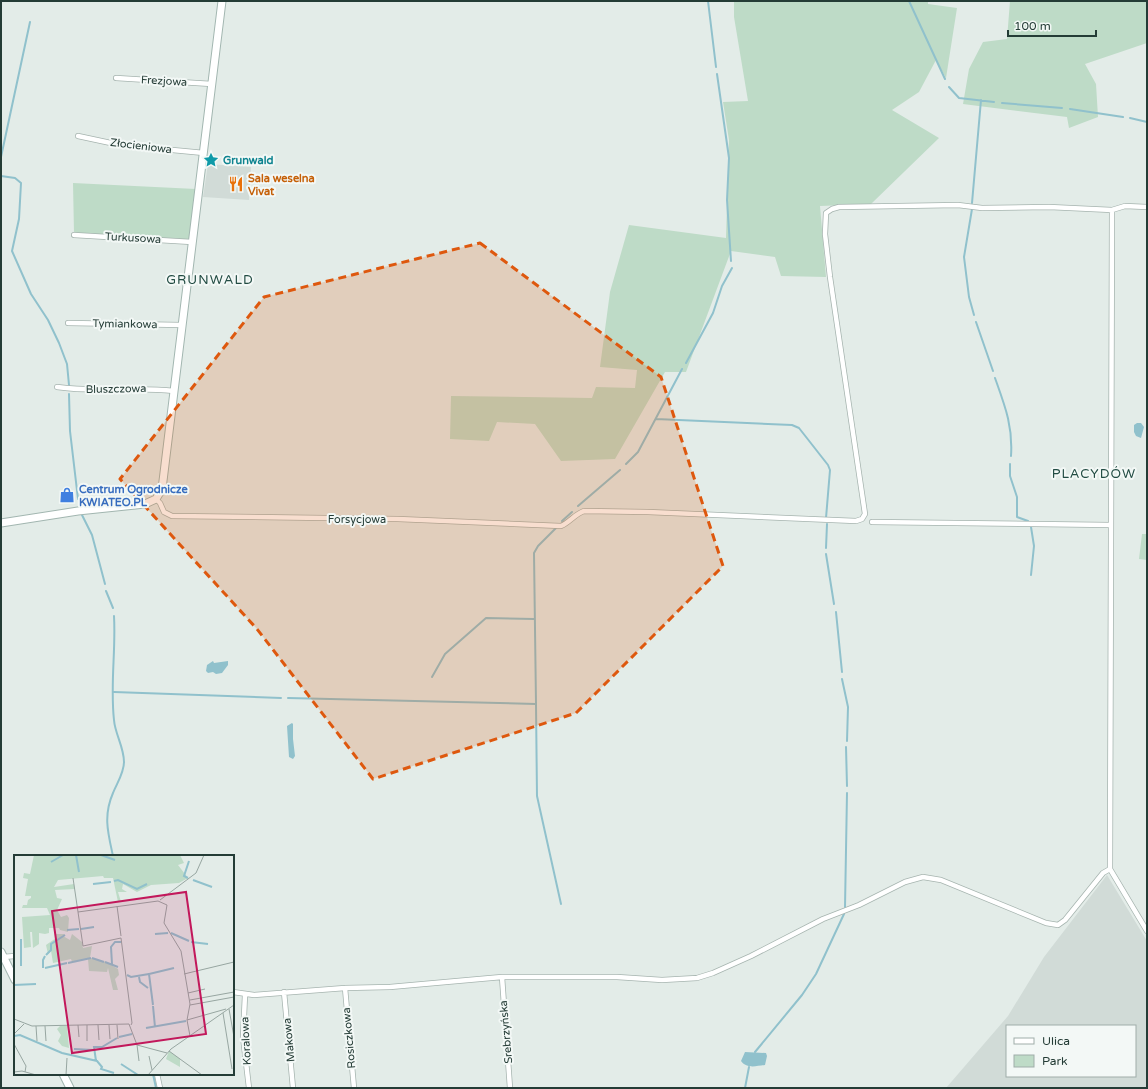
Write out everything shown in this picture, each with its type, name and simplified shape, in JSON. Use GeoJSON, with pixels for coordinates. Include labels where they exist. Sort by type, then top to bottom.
{"type":"FeatureCollection","features":[{"type":"Feature","properties":{"kind":"street"},"geometry":{"type":"LineString","coordinates":[[1,523],[78,510],[145,504],[156,499],[163,485],[222,1]]}},
{"type":"Feature","properties":{"kind":"street","name":"Frezjowa"},"geometry":{"type":"LineString","coordinates":[[116,78],[212,84]]}},
{"type":"Feature","properties":{"kind":"street","name":"Złocieniowa"},"geometry":{"type":"LineString","coordinates":[[78,136],[120,146],[204,153]]}},
{"type":"Feature","properties":{"kind":"street","name":"Forsycjowa"},"geometry":{"type":"LineString","coordinates":[[156,499],[160,503],[164,512],[172,516],[398,519],[548,526],[567,524],[575,516],[584,511],[862,520],[865,514],[824,234],[826,214],[832,209],[839,207],[958,205],[982,208],[1049,207],[1112,210]]}},
{"type":"Feature","properties":{"kind":"street"},"geometry":{"type":"LineString","coordinates":[[1147,207],[1125,206],[1112,210],[1110,525],[1110,869],[1147,931]]}},
{"type":"Feature","properties":{"kind":"street","name":"Turkusowa"},"geometry":{"type":"LineString","coordinates":[[74,235],[192,242]]}},
{"type":"Feature","properties":{"kind":"street","name":"Tymiankowa"},"geometry":{"type":"LineString","coordinates":[[68,323],[182,325]]}},
{"type":"Feature","properties":{"kind":"street","name":"Bluszczowa"},"geometry":{"type":"LineString","coordinates":[[57,387],[75,390],[134,388],[174,391]]}},
{"type":"Feature","properties":{"kind":"street"},"geometry":{"type":"LineString","coordinates":[[872,522],[1110,525]]}},
{"type":"Feature","properties":{"kind":"street"},"geometry":{"type":"LineString","coordinates":[[234,992],[245,995],[345,988],[390,987],[502,977],[617,977],[662,980],[697,978],[744,959],[823,919],[859,905],[905,882],[923,877],[941,880],[1046,924],[1058,925],[1065,920],[1103,873],[1110,869]]}},
{"type":"Feature","properties":{"kind":"street"},"geometry":{"type":"LineString","coordinates":[[2,954],[14,956]]}},
{"type":"Feature","properties":{"kind":"street"},"geometry":{"type":"LineString","coordinates":[[2,954],[14,978]]}},
{"type":"Feature","properties":{"kind":"street","name":"Srebrzyńska"},"geometry":{"type":"LineString","coordinates":[[502,977],[510,1088]]}},
{"type":"Feature","properties":{"kind":"street","name":"Rosiczkowa"},"geometry":{"type":"LineString","coordinates":[[345,988],[354,1088]]}},
{"type":"Feature","properties":{"kind":"street","name":"Makowa"},"geometry":{"type":"LineString","coordinates":[[284,992],[293,1088]]}},
{"type":"Feature","properties":{"kind":"street","name":"Koralowa"},"geometry":{"type":"LineString","coordinates":[[245,995],[243,1037],[249,1088]]}},
{"type":"Feature","properties":{"kind":"street"},"geometry":{"type":"LineString","coordinates":[[64,1075],[70,1088]]}},
{"type":"Feature","properties":{"kind":"street"},"geometry":{"type":"LineString","coordinates":[[157,1075],[160,1088]]}},
{"type":"Feature","properties":{"kind":"highlighted area"},"geometry":{"type":"Polygon","coordinates":[[[480,243],[661,377],[723,566],[576,713],[373,779],[257,629],[120,479],[264,297],[480,243]]]}},
{"type":"Feature","properties":{"kind":"shaded area"},"geometry":{"type":"Polygon","coordinates":[[[208,164],[251,167],[249,200],[203,197],[208,164]]]}},
{"type":"Feature","properties":{"kind":"shaded area"},"geometry":{"type":"Polygon","coordinates":[[[1107,875],[1147,941],[1147,1088],[946,1088],[1008,1016],[1044,957],[1107,875]]]}},
{"type":"Feature","properties":{"kind":"green space"},"geometry":{"type":"Polygon","coordinates":[[[734,1],[928,1],[928,4],[957,8],[946,78],[936,60],[919,92],[892,110],[939,138],[871,204],[820,206],[826,277],[781,276],[775,257],[731,251],[686,372],[665,372],[615,459],[561,461],[535,424],[497,422],[489,441],[450,439],[451,396],[592,398],[596,387],[635,388],[637,370],[600,367],[610,292],[629,225],[726,238],[729,140],[723,102],[748,101],[734,17],[734,1]]]}},
{"type":"Feature","properties":{"kind":"green space"},"geometry":{"type":"Polygon","coordinates":[[[1010,1],[1147,1],[1147,43],[1085,64],[1096,84],[1098,117],[1069,128],[1067,117],[963,104],[969,69],[983,42],[1007,39],[1010,1]]]}},
{"type":"Feature","properties":{"kind":"green space"},"geometry":{"type":"Polygon","coordinates":[[[73,183],[196,189],[190,236],[188,240],[74,233],[73,183]]]}},
{"type":"Feature","properties":{"kind":"green space"},"geometry":{"type":"Polygon","coordinates":[[[1142,534],[1147,534],[1147,560],[1139,559],[1142,534]]]}},
{"type":"Feature","properties":{"kind":"water"},"geometry":{"type":"Polygon","coordinates":[[[1141,423],[1144,427],[1141,438],[1136,436],[1134,432],[1134,425],[1141,423]]]}},
{"type":"Feature","properties":{"kind":"water"},"geometry":{"type":"Polygon","coordinates":[[[213,661],[214,663],[228,661],[228,665],[222,673],[208,673],[206,671],[207,665],[213,661]]]}},
{"type":"Feature","properties":{"kind":"water"},"geometry":{"type":"Polygon","coordinates":[[[292,723],[295,756],[293,759],[289,757],[287,726],[292,723]]]}},
{"type":"Feature","properties":{"kind":"water"},"geometry":{"type":"Polygon","coordinates":[[[745,1052],[766,1053],[767,1056],[765,1065],[752,1066],[743,1064],[741,1061],[745,1052]]]}},
{"type":"Feature","properties":{"kind":"waterway"},"geometry":{"type":"LineString","coordinates":[[708,1],[716,67]]}},
{"type":"Feature","properties":{"kind":"waterway"},"geometry":{"type":"LineString","coordinates":[[909,1],[945,79]]}},
{"type":"Feature","properties":{"kind":"waterway"},"geometry":{"type":"LineString","coordinates":[[1,157],[30,22]]}},
{"type":"Feature","properties":{"kind":"waterway"},"geometry":{"type":"LineString","coordinates":[[717,74],[729,158],[727,200],[731,261]]}},
{"type":"Feature","properties":{"kind":"waterway"},"geometry":{"type":"LineString","coordinates":[[949,87],[959,98],[994,102]]}},
{"type":"Feature","properties":{"kind":"waterway"},"geometry":{"type":"LineString","coordinates":[[972,203],[981,100]]}},
{"type":"Feature","properties":{"kind":"waterway"},"geometry":{"type":"LineString","coordinates":[[1002,103],[1062,108]]}},
{"type":"Feature","properties":{"kind":"waterway"},"geometry":{"type":"LineString","coordinates":[[1070,109],[1123,117]]}},
{"type":"Feature","properties":{"kind":"waterway"},"geometry":{"type":"LineString","coordinates":[[1130,118],[1147,122]]}},
{"type":"Feature","properties":{"kind":"waterway"},"geometry":{"type":"LineString","coordinates":[[1,176],[15,178],[21,183],[19,219],[12,251],[31,294],[48,320],[59,343],[67,364],[69,385]]}},
{"type":"Feature","properties":{"kind":"waterway"},"geometry":{"type":"LineString","coordinates":[[972,209],[964,257],[969,297],[974,315]]}},
{"type":"Feature","properties":{"kind":"waterway"},"geometry":{"type":"LineString","coordinates":[[686,363],[713,313],[722,286],[732,268]]}},
{"type":"Feature","properties":{"kind":"waterway"},"geometry":{"type":"LineString","coordinates":[[976,322],[993,371]]}},
{"type":"Feature","properties":{"kind":"waterway"},"geometry":{"type":"LineString","coordinates":[[626,464],[638,452],[682,369]]}},
{"type":"Feature","properties":{"kind":"waterway"},"geometry":{"type":"LineString","coordinates":[[995,378],[1005,407],[1011,435],[1011,456]]}},
{"type":"Feature","properties":{"kind":"waterway"},"geometry":{"type":"LineString","coordinates":[[69,394],[70,431],[78,499]]}},
{"type":"Feature","properties":{"kind":"waterway"},"geometry":{"type":"LineString","coordinates":[[656,419],[792,425],[799,428],[828,465],[830,470],[826,518]]}},
{"type":"Feature","properties":{"kind":"waterway"},"geometry":{"type":"LineString","coordinates":[[1010,464],[1010,476],[1017,497],[1017,517],[1028,521]]}},
{"type":"Feature","properties":{"kind":"waterway"},"geometry":{"type":"LineString","coordinates":[[578,506],[620,470]]}},
{"type":"Feature","properties":{"kind":"waterway"},"geometry":{"type":"LineString","coordinates":[[562,521],[572,512]]}},
{"type":"Feature","properties":{"kind":"waterway"},"geometry":{"type":"LineString","coordinates":[[82,515],[92,535],[105,584]]}},
{"type":"Feature","properties":{"kind":"waterway"},"geometry":{"type":"LineString","coordinates":[[826,548],[827,524]]}},
{"type":"Feature","properties":{"kind":"waterway"},"geometry":{"type":"LineString","coordinates":[[1031,527],[1034,546],[1031,575]]}},
{"type":"Feature","properties":{"kind":"waterway"},"geometry":{"type":"LineString","coordinates":[[536,704],[534,553],[538,546],[556,528]]}},
{"type":"Feature","properties":{"kind":"waterway"},"geometry":{"type":"LineString","coordinates":[[826,554],[834,604]]}},
{"type":"Feature","properties":{"kind":"waterway"},"geometry":{"type":"LineString","coordinates":[[106,591],[113,608]]}},
{"type":"Feature","properties":{"kind":"waterway"},"geometry":{"type":"LineString","coordinates":[[836,612],[842,672]]}},
{"type":"Feature","properties":{"kind":"waterway"},"geometry":{"type":"LineString","coordinates":[[113,855],[107,824],[108,809],[124,766],[124,756],[115,725],[113,707],[114,616]]}},
{"type":"Feature","properties":{"kind":"waterway"},"geometry":{"type":"LineString","coordinates":[[432,677],[445,654],[486,618],[534,619]]}},
{"type":"Feature","properties":{"kind":"waterway"},"geometry":{"type":"LineString","coordinates":[[842,679],[848,707],[847,741]]}},
{"type":"Feature","properties":{"kind":"waterway"},"geometry":{"type":"LineString","coordinates":[[114,692],[281,698]]}},
{"type":"Feature","properties":{"kind":"waterway"},"geometry":{"type":"LineString","coordinates":[[288,698],[536,704],[537,796],[561,904]]}},
{"type":"Feature","properties":{"kind":"waterway"},"geometry":{"type":"LineString","coordinates":[[846,747],[847,786]]}},
{"type":"Feature","properties":{"kind":"waterway"},"geometry":{"type":"LineString","coordinates":[[845,907],[847,793]]}},
{"type":"Feature","properties":{"kind":"waterway"},"geometry":{"type":"LineString","coordinates":[[755,1052],[802,995],[816,974],[844,914]]}},
{"type":"Feature","properties":{"kind":"waterway"},"geometry":{"type":"LineString","coordinates":[[745,1088],[749,1067]]}},
{"type":"Feature","properties":{"kind":"waterway"},"geometry":{"type":"LineString","coordinates":[[153,1075],[156,1088]]}},
{"type":"Feature","properties":{"kind":"place","name":"Grunwald"},"geometry":{"type":"Point","coordinates":[211,160]}},
{"type":"Feature","properties":{"kind":"place","name":"Sala weselna Vivat"},"geometry":{"type":"Point","coordinates":[236,184]}},
{"type":"Feature","properties":{"kind":"place","name":"Centrum Ogrodnicze KWIATEO.PL"},"geometry":{"type":"Point","coordinates":[67,495]}},
{"type":"Feature","properties":{"kind":"district","name":"GRUNWALD"},"geometry":{"type":"Point","coordinates":[210,280]}},
{"type":"Feature","properties":{"kind":"district","name":"PLACYDÓW"},"geometry":{"type":"Point","coordinates":[1094,474]}}]}
